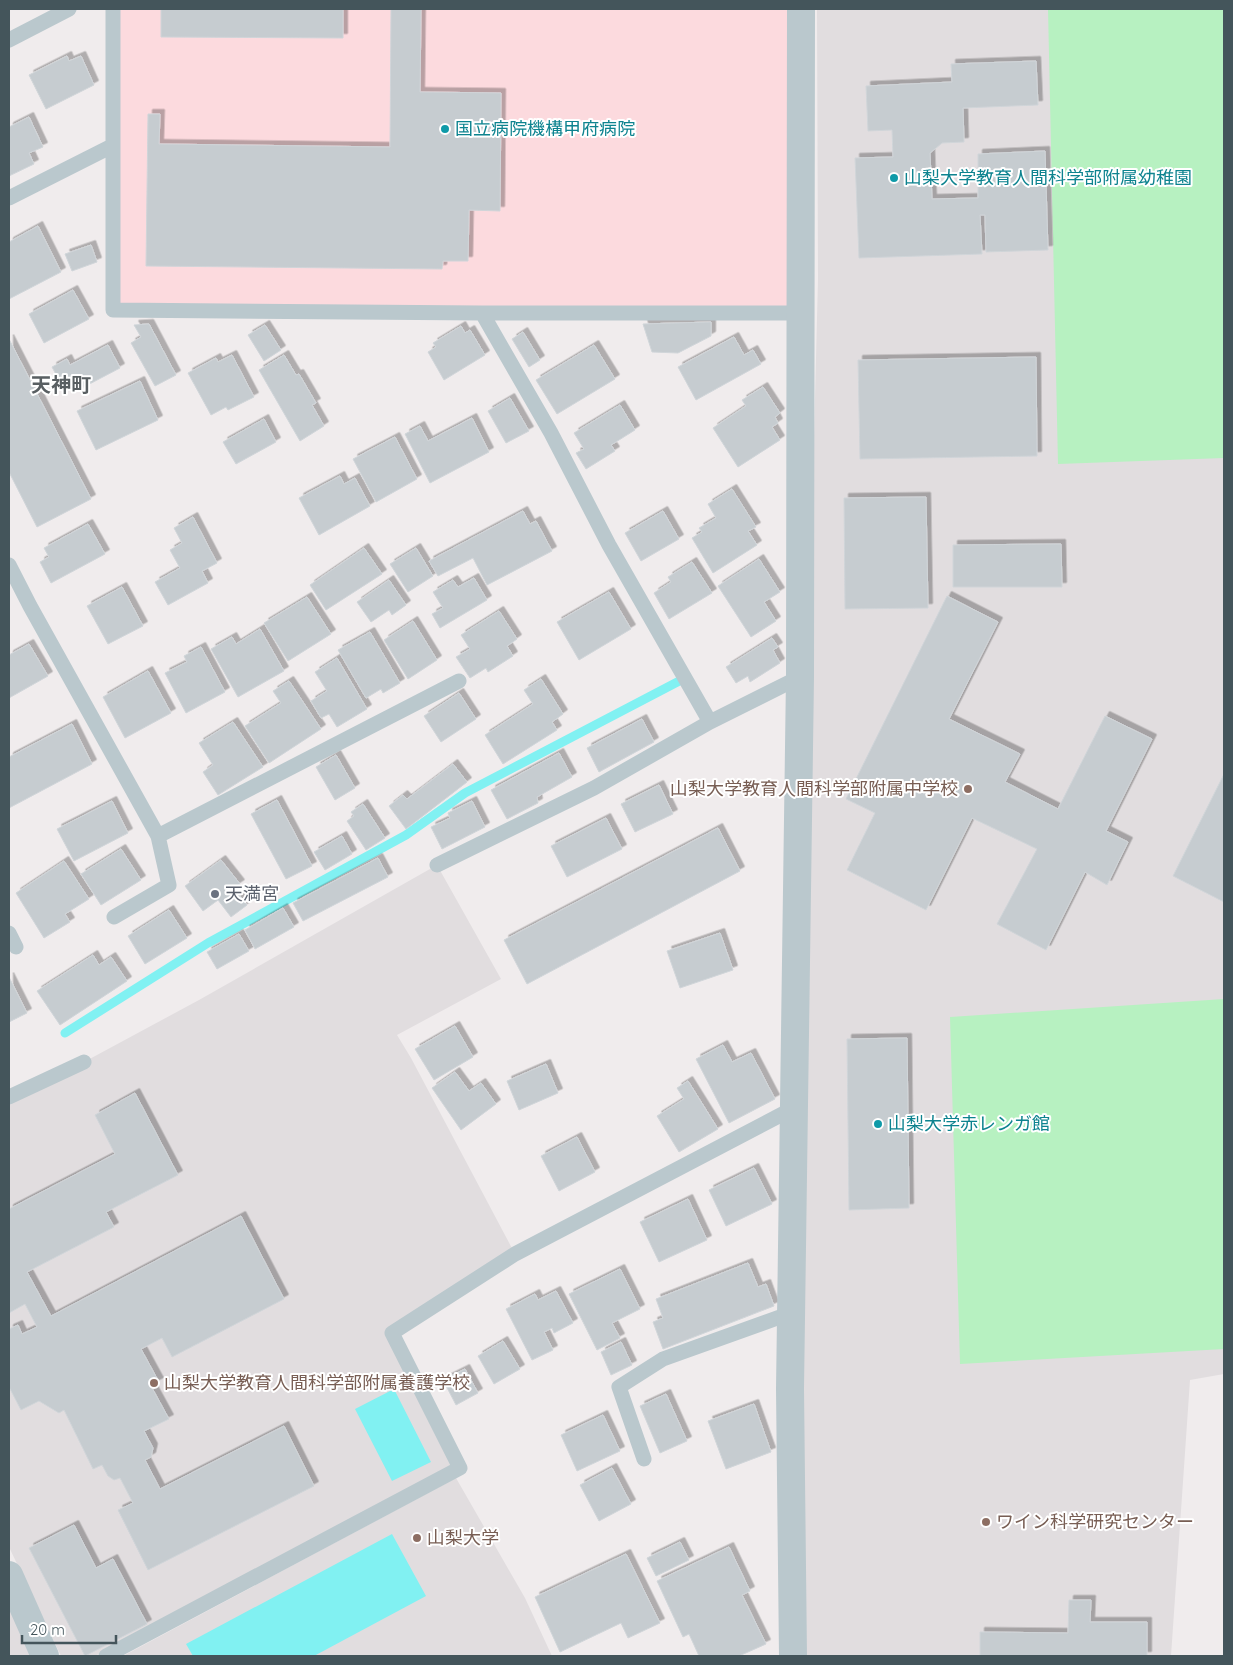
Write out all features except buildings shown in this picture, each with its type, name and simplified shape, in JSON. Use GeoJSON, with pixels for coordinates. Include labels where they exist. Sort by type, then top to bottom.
{"type":"FeatureCollection","features":[{"type":"Feature","properties":{"kind":"street"},"geometry":{"type":"LineString","coordinates":[[792,1656],[791,1312],[800,677],[801,9]]}},
{"type":"Feature","properties":{"kind":"street"},"geometry":{"type":"LineString","coordinates":[[9,1575],[45,1656]]}},
{"type":"Feature","properties":{"kind":"lane"},"geometry":{"type":"LineString","coordinates":[[9,40],[69,9]]}},
{"type":"Feature","properties":{"kind":"lane"},"geometry":{"type":"LineString","coordinates":[[113,9],[113,310],[800,313]]}},
{"type":"Feature","properties":{"kind":"lane"},"geometry":{"type":"LineString","coordinates":[[9,198],[112,146]]}},
{"type":"Feature","properties":{"kind":"lane"},"geometry":{"type":"LineString","coordinates":[[482,313],[551,433],[609,545],[710,722]]}},
{"type":"Feature","properties":{"kind":"lane"},"geometry":{"type":"LineString","coordinates":[[9,565],[158,836],[169,885],[114,917]]}},
{"type":"Feature","properties":{"kind":"lane"},"geometry":{"type":"LineString","coordinates":[[437,865],[594,788],[710,722],[800,677]]}},
{"type":"Feature","properties":{"kind":"lane"},"geometry":{"type":"LineString","coordinates":[[158,836],[459,681]]}},
{"type":"Feature","properties":{"kind":"lane"},"geometry":{"type":"LineString","coordinates":[[9,933],[16,946]]}},
{"type":"Feature","properties":{"kind":"lane"},"geometry":{"type":"LineString","coordinates":[[9,1097],[84,1062]]}},
{"type":"Feature","properties":{"kind":"lane"},"geometry":{"type":"LineString","coordinates":[[106,1656],[460,1468],[392,1333],[515,1254],[794,1108]]}},
{"type":"Feature","properties":{"kind":"lane"},"geometry":{"type":"LineString","coordinates":[[644,1459],[619,1387],[663,1359],[791,1312]]}},
{"type":"Feature","properties":{"kind":"shaded area"},"geometry":{"type":"Polygon","coordinates":[[[113,9],[813,9],[800,313],[113,310],[113,9]]]}},
{"type":"Feature","properties":{"kind":"shaded area"},"geometry":{"type":"Polygon","coordinates":[[[817,9],[1224,9],[1224,1374],[1190,1380],[1171,1656],[793,1656],[790,1389],[818,279],[817,9]]]}},
{"type":"Feature","properties":{"kind":"shaded area"},"geometry":{"type":"Polygon","coordinates":[[[437,865],[501,979],[397,1035],[515,1254],[392,1333],[460,1468],[95,1656],[61,1656],[9,1547],[9,1100],[199,1000],[437,865]]]}},
{"type":"Feature","properties":{"kind":"shaded area","name":"山梨大学"},"geometry":{"type":"Polygon","coordinates":[[[456,1478],[525,1598],[552,1656],[123,1656],[456,1478]]]}},
{"type":"Feature","properties":{"kind":"shaded area"},"geometry":{"type":"Polygon","coordinates":[[[9,1607],[32,1656],[9,1656],[9,1607]]]}},
{"type":"Feature","properties":{"kind":"green space"},"geometry":{"type":"Polygon","coordinates":[[[1048,9],[1224,9],[1224,458],[1058,464],[1048,9]]]}},
{"type":"Feature","properties":{"kind":"green space"},"geometry":{"type":"Polygon","coordinates":[[[1224,999],[1224,1349],[960,1364],[950,1017],[1224,999]]]}},
{"type":"Feature","properties":{"kind":"water"},"geometry":{"type":"Polygon","coordinates":[[[394,1389],[431,1462],[392,1481],[355,1409],[394,1389]]]}},
{"type":"Feature","properties":{"kind":"water"},"geometry":{"type":"Polygon","coordinates":[[[392,1534],[426,1596],[314,1656],[193,1656],[186,1644],[392,1534]]]}},
{"type":"Feature","properties":{"kind":"waterway"},"geometry":{"type":"LineString","coordinates":[[65,1033],[208,943],[406,835],[465,793],[685,678]]}},
{"type":"Feature","properties":{"kind":"place","name":"国立病院機構甲府病院"},"geometry":{"type":"Point","coordinates":[445,129]}},
{"type":"Feature","properties":{"kind":"place","name":"山梨大学教育人間科学部附属幼稚園"},"geometry":{"type":"Point","coordinates":[894,178]}},
{"type":"Feature","properties":{"kind":"place","name":"山梨大学教育人間科学部附属中学校"},"geometry":{"type":"Point","coordinates":[968,789]}},
{"type":"Feature","properties":{"kind":"place","name":"天満宮"},"geometry":{"type":"Point","coordinates":[215,894]}},
{"type":"Feature","properties":{"kind":"place","name":"山梨大学赤レンガ館"},"geometry":{"type":"Point","coordinates":[878,1124]}},
{"type":"Feature","properties":{"kind":"place","name":"山梨大学教育人間科学部附属養護学校"},"geometry":{"type":"Point","coordinates":[154,1383]}},
{"type":"Feature","properties":{"kind":"place","name":"ワイン科学研究センター"},"geometry":{"type":"Point","coordinates":[986,1522]}},
{"type":"Feature","properties":{"kind":"place","name":"山梨大学"},"geometry":{"type":"Point","coordinates":[417,1538]}},
{"type":"Feature","properties":{"kind":"district","name":"天神町"},"geometry":{"type":"Point","coordinates":[61,385]}}]}
